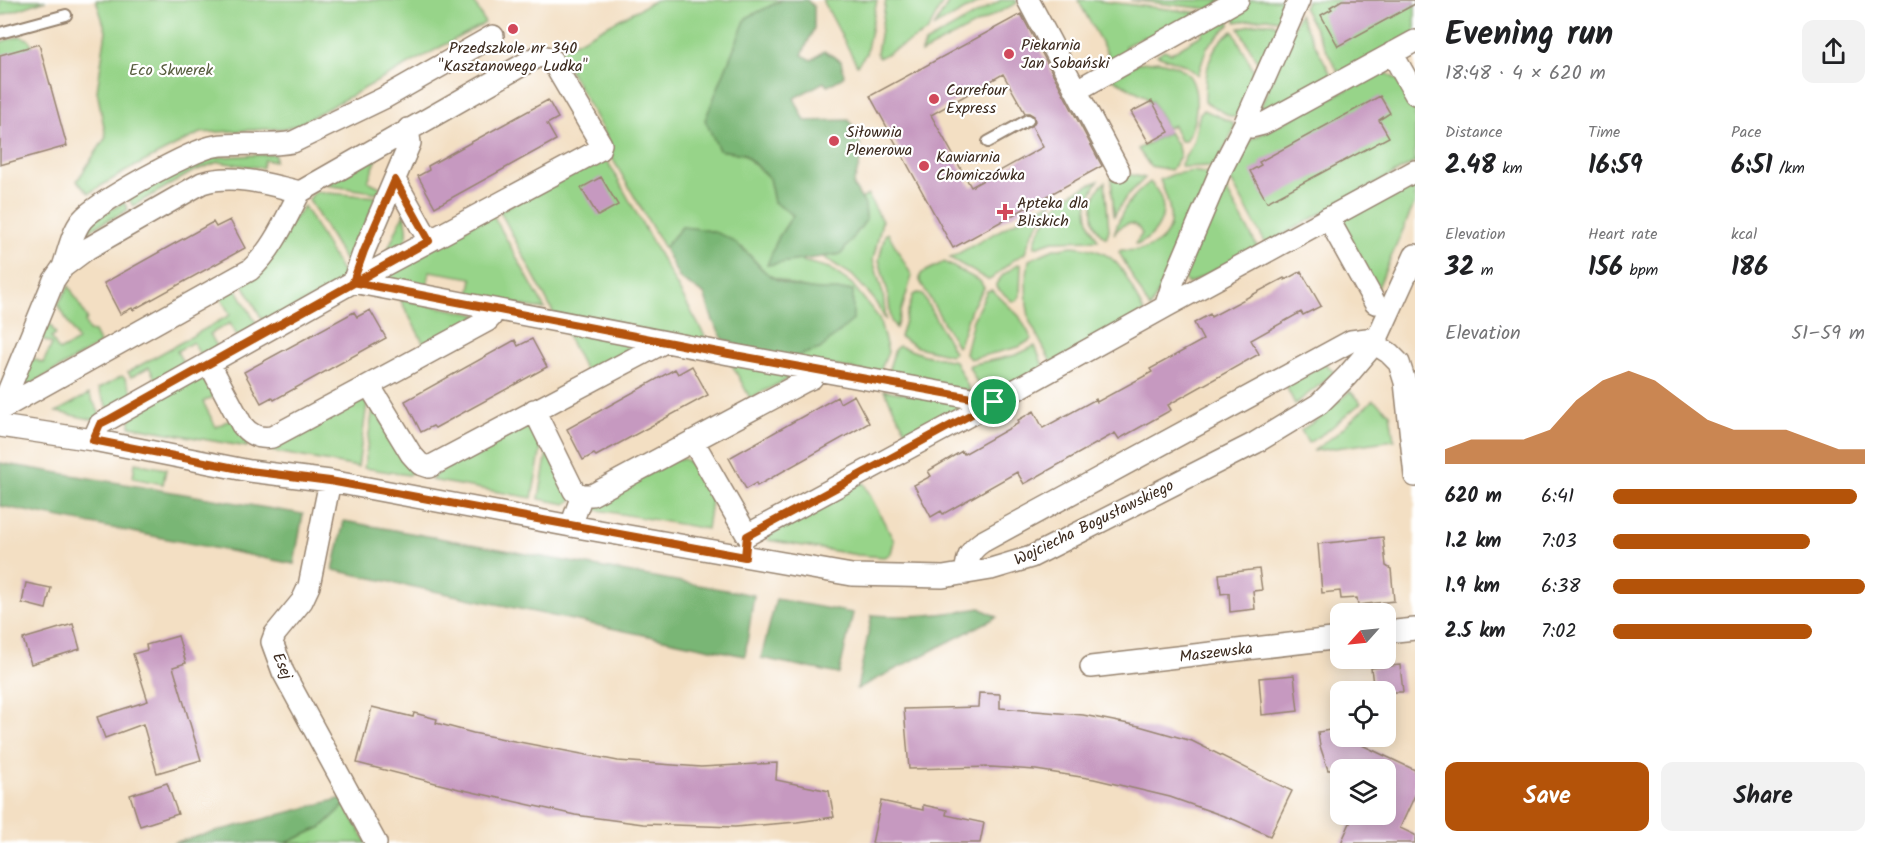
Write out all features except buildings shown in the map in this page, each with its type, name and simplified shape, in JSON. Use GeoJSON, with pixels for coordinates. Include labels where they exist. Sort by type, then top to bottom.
{"type":"FeatureCollection","features":[{"type":"Feature","properties":{"kind":"street"},"geometry":{"type":"LineString","coordinates":[[1028,0],[1072,94],[1119,171]]}},
{"type":"Feature","properties":{"kind":"street"},"geometry":{"type":"LineString","coordinates":[[1072,94],[1238,0]]}},
{"type":"Feature","properties":{"kind":"street"},"geometry":{"type":"LineString","coordinates":[[1165,308],[1174,280],[1220,172],[1244,125],[1299,0]]}},
{"type":"Feature","properties":{"kind":"street"},"geometry":{"type":"LineString","coordinates":[[0,415],[44,302],[63,267],[82,221],[107,201],[189,155],[215,146],[293,142],[384,98],[493,36]]}},
{"type":"Feature","properties":{"kind":"street"},"geometry":{"type":"LineString","coordinates":[[1244,125],[1251,127],[1263,124],[1415,41]]}},
{"type":"Feature","properties":{"kind":"street"},"geometry":{"type":"LineString","coordinates":[[1392,53],[1415,94]]}},
{"type":"Feature","properties":{"kind":"street"},"geometry":{"type":"LineString","coordinates":[[0,415],[250,270],[259,262],[271,244],[300,192],[540,56],[551,59],[601,144],[598,150],[353,282],[100,424],[93,440]]}},
{"type":"Feature","properties":{"kind":"street"},"geometry":{"type":"LineString","coordinates":[[353,282],[410,143],[408,129]]}},
{"type":"Feature","properties":{"kind":"street"},"geometry":{"type":"LineString","coordinates":[[747,536],[1415,171]]}},
{"type":"Feature","properties":{"kind":"street"},"geometry":{"type":"LineString","coordinates":[[63,267],[87,249],[202,183],[231,178],[300,192]]}},
{"type":"Feature","properties":{"kind":"street"},"geometry":{"type":"LineString","coordinates":[[395,180],[429,241]]}},
{"type":"Feature","properties":{"kind":"street"},"geometry":{"type":"LineString","coordinates":[[1328,218],[1375,303]]}},
{"type":"Feature","properties":{"kind":"street","name":"Wojciecha Bogusławskiego"},"geometry":{"type":"LineString","coordinates":[[0,415],[93,440],[250,471],[330,481],[745,557],[852,575],[943,577],[1007,565],[1031,557],[1255,443],[1319,404],[1375,343],[1415,255]]}},
{"type":"Feature","properties":{"kind":"street"},"geometry":{"type":"LineString","coordinates":[[353,282],[994,402]]}},
{"type":"Feature","properties":{"kind":"street"},"geometry":{"type":"LineString","coordinates":[[209,363],[242,425],[248,432],[259,437],[272,437],[487,321],[493,309]]}},
{"type":"Feature","properties":{"kind":"street"},"geometry":{"type":"LineString","coordinates":[[965,574],[967,557],[972,549],[982,542],[1352,341],[1367,339],[1399,363],[1403,374],[1414,464]]}},
{"type":"Feature","properties":{"kind":"street"},"geometry":{"type":"LineString","coordinates":[[369,385],[411,454],[420,464],[429,467],[664,342]]}},
{"type":"Feature","properties":{"kind":"street"},"geometry":{"type":"LineString","coordinates":[[534,410],[574,491],[582,495],[592,495],[810,379],[815,370]]}},
{"type":"Feature","properties":{"kind":"street"},"geometry":{"type":"LineString","coordinates":[[250,471],[259,437]]}},
{"type":"Feature","properties":{"kind":"street"},"geometry":{"type":"LineString","coordinates":[[693,441],[747,536],[745,557]]}},
{"type":"Feature","properties":{"kind":"street"},"geometry":{"type":"LineString","coordinates":[[417,498],[425,466]]}},
{"type":"Feature","properties":{"kind":"street","name":"Esej"},"geometry":{"type":"LineString","coordinates":[[330,481],[309,586],[302,601],[275,634],[272,642],[283,672],[376,843]]}},
{"type":"Feature","properties":{"kind":"street"},"geometry":{"type":"LineString","coordinates":[[571,526],[582,495]]}},
{"type":"Feature","properties":{"kind":"street"},"geometry":{"type":"LineString","coordinates":[[1396,631],[1415,629]]}},
{"type":"Feature","properties":{"kind":"street","name":"Maszewska"},"geometry":{"type":"LineString","coordinates":[[1091,667],[1330,639]]}},
{"type":"Feature","properties":{"kind":"lane"},"geometry":{"type":"LineString","coordinates":[[0,33],[66,15]]}},
{"type":"Feature","properties":{"kind":"lane"},"geometry":{"type":"LineString","coordinates":[[988,142],[1029,120]]}},
{"type":"Feature","properties":{"kind":"green space"},"geometry":{"type":"Polygon","coordinates":[[[0,0],[46,0],[0,16],[0,0]]]}},
{"type":"Feature","properties":{"kind":"green space","name":"Eco Skwerek"},"geometry":{"type":"Polygon","coordinates":[[[96,0],[473,0],[485,23],[297,125],[286,128],[200,133],[89,193],[77,181],[106,137],[97,91],[106,31],[96,0]]]}},
{"type":"Feature","properties":{"kind":"green space"},"geometry":{"type":"Polygon","coordinates":[[[656,0],[782,0],[746,18],[719,150],[743,154],[769,178],[774,202],[793,215],[778,238],[768,264],[799,260],[829,268],[852,284],[879,318],[888,352],[879,374],[791,358],[852,290],[818,291],[792,285],[768,275],[743,248],[682,227],[664,248],[607,149],[610,143],[559,51],[656,0]]]}},
{"type":"Feature","properties":{"kind":"green space"},"geometry":{"type":"Polygon","coordinates":[[[782,0],[807,0],[814,7],[814,28],[802,55],[812,60],[824,51],[841,61],[844,75],[842,78],[827,86],[824,82],[794,98],[805,121],[849,120],[858,138],[861,151],[853,185],[865,205],[866,220],[841,254],[767,265],[778,238],[793,215],[774,202],[769,178],[744,154],[719,150],[705,120],[746,18],[782,0]]]}},
{"type":"Feature","properties":{"kind":"green space"},"geometry":{"type":"Polygon","coordinates":[[[823,0],[877,0],[866,54],[857,65],[823,0]]]}},
{"type":"Feature","properties":{"kind":"green space"},"geometry":{"type":"Polygon","coordinates":[[[886,0],[944,0],[927,32],[879,58],[877,53],[886,0]]]}},
{"type":"Feature","properties":{"kind":"green space"},"geometry":{"type":"Polygon","coordinates":[[[950,0],[983,0],[934,27],[950,0]]]}},
{"type":"Feature","properties":{"kind":"green space"},"geometry":{"type":"Polygon","coordinates":[[[1001,0],[1016,0],[1017,3],[921,53],[925,43],[1001,0]]]}},
{"type":"Feature","properties":{"kind":"green space"},"geometry":{"type":"Polygon","coordinates":[[[1078,0],[1201,13],[1147,43],[1143,37],[1125,46],[1128,54],[1112,62],[1078,0]]]}},
{"type":"Feature","properties":{"kind":"green space"},"geometry":{"type":"Polygon","coordinates":[[[1130,0],[1223,0],[1209,9],[1130,0]]]}},
{"type":"Feature","properties":{"kind":"green space"},"geometry":{"type":"Polygon","coordinates":[[[1252,0],[1291,0],[1282,21],[1267,18],[1236,22],[1233,10],[1252,0]]]}},
{"type":"Feature","properties":{"kind":"green space"},"geometry":{"type":"Polygon","coordinates":[[[1307,0],[1415,0],[1415,33],[1340,75],[1303,7],[1307,0]]]}},
{"type":"Feature","properties":{"kind":"green space"},"geometry":{"type":"Polygon","coordinates":[[[1299,14],[1334,80],[1267,112],[1261,106],[1299,14]]]}},
{"type":"Feature","properties":{"kind":"green space"},"geometry":{"type":"Polygon","coordinates":[[[1226,16],[1230,24],[1207,47],[1198,75],[1185,65],[1157,55],[1164,50],[1171,53],[1202,35],[1203,30],[1226,16]]]}},
{"type":"Feature","properties":{"kind":"green space"},"geometry":{"type":"Polygon","coordinates":[[[1259,23],[1273,23],[1280,28],[1263,66],[1259,65],[1239,28],[1259,23]]]}},
{"type":"Feature","properties":{"kind":"green space"},"geometry":{"type":"Polygon","coordinates":[[[1233,31],[1257,77],[1238,117],[1230,116],[1205,102],[1209,62],[1218,44],[1233,31]]]}},
{"type":"Feature","properties":{"kind":"green space"},"geometry":{"type":"Polygon","coordinates":[[[20,36],[28,39],[35,49],[0,61],[0,42],[20,36]]]}},
{"type":"Feature","properties":{"kind":"green space"},"geometry":{"type":"Polygon","coordinates":[[[1159,61],[1182,69],[1189,75],[1196,93],[1193,125],[1185,141],[1180,141],[1173,125],[1167,128],[1152,101],[1149,102],[1145,96],[1111,78],[1138,63],[1159,61]]]}},
{"type":"Feature","properties":{"kind":"green space"},"geometry":{"type":"Polygon","coordinates":[[[1383,71],[1401,82],[1415,110],[1415,162],[1266,244],[1227,173],[1240,145],[1383,71]]]}},
{"type":"Feature","properties":{"kind":"green space"},"geometry":{"type":"Polygon","coordinates":[[[1204,110],[1232,122],[1235,127],[1216,166],[1182,167],[1181,164],[1193,143],[1200,113],[1204,110]]]}},
{"type":"Feature","properties":{"kind":"green space"},"geometry":{"type":"Polygon","coordinates":[[[1169,132],[1178,147],[1180,156],[1171,170],[1150,166],[1138,149],[1169,132]]]}},
{"type":"Feature","properties":{"kind":"green space"},"geometry":{"type":"Polygon","coordinates":[[[603,153],[708,342],[554,314],[500,211],[603,153]]]}},
{"type":"Feature","properties":{"kind":"green space"},"geometry":{"type":"Polygon","coordinates":[[[275,154],[275,161],[264,160],[262,168],[218,162],[192,172],[133,206],[129,199],[205,158],[275,154]]]}},
{"type":"Feature","properties":{"kind":"green space"},"geometry":{"type":"Polygon","coordinates":[[[378,156],[368,181],[382,188],[380,193],[325,185],[378,156]]]}},
{"type":"Feature","properties":{"kind":"green space"},"geometry":{"type":"Polygon","coordinates":[[[1193,171],[1209,174],[1213,179],[1150,309],[1119,252],[1151,247],[1165,236],[1170,218],[1168,203],[1160,180],[1174,174],[1193,171]]]}},
{"type":"Feature","properties":{"kind":"green space"},"geometry":{"type":"Polygon","coordinates":[[[1128,174],[1145,178],[1126,197],[1114,216],[1111,177],[1128,174]]]}},
{"type":"Feature","properties":{"kind":"green space"},"geometry":{"type":"Polygon","coordinates":[[[1415,178],[1415,202],[1376,292],[1337,220],[1415,178]]]}},
{"type":"Feature","properties":{"kind":"green space"},"geometry":{"type":"Polygon","coordinates":[[[1098,181],[1090,197],[1087,210],[1090,224],[1098,240],[1053,241],[1035,247],[1040,229],[1060,203],[1080,189],[1098,181]]]}},
{"type":"Feature","properties":{"kind":"green space"},"geometry":{"type":"Polygon","coordinates":[[[1105,182],[1109,230],[1106,238],[1096,226],[1093,210],[1096,195],[1105,182]]]}},
{"type":"Feature","properties":{"kind":"green space"},"geometry":{"type":"Polygon","coordinates":[[[1150,182],[1161,200],[1162,217],[1153,233],[1137,245],[1135,244],[1142,234],[1132,224],[1121,227],[1114,234],[1127,205],[1150,182]]]}},
{"type":"Feature","properties":{"kind":"green space"},"geometry":{"type":"Polygon","coordinates":[[[1223,184],[1258,248],[1188,284],[1183,277],[1223,184]]]}},
{"type":"Feature","properties":{"kind":"green space"},"geometry":{"type":"Polygon","coordinates":[[[315,192],[377,197],[348,266],[309,199],[315,192]]]}},
{"type":"Feature","properties":{"kind":"green space"},"geometry":{"type":"Polygon","coordinates":[[[868,195],[882,221],[873,260],[883,294],[886,320],[873,298],[852,275],[823,257],[841,254],[866,220],[865,205],[861,199],[868,195]]]}},
{"type":"Feature","properties":{"kind":"green space"},"geometry":{"type":"Polygon","coordinates":[[[1053,201],[1032,233],[1025,253],[991,279],[988,280],[950,258],[1053,201]]]}},
{"type":"Feature","properties":{"kind":"green space"},"geometry":{"type":"Polygon","coordinates":[[[124,202],[128,210],[91,229],[86,239],[84,238],[93,220],[124,202]]]}},
{"type":"Feature","properties":{"kind":"green space"},"geometry":{"type":"Polygon","coordinates":[[[304,206],[346,279],[265,325],[243,284],[304,206]]]}},
{"type":"Feature","properties":{"kind":"green space"},"geometry":{"type":"Polygon","coordinates":[[[404,213],[408,229],[406,240],[385,256],[404,213]]]}},
{"type":"Feature","properties":{"kind":"green space"},"geometry":{"type":"Polygon","coordinates":[[[492,213],[545,309],[469,298],[472,278],[430,271],[426,290],[380,277],[492,213]]]}},
{"type":"Feature","properties":{"kind":"green space"},"geometry":{"type":"Polygon","coordinates":[[[682,227],[708,230],[724,236],[738,245],[765,272],[786,284],[820,290],[853,290],[853,320],[820,349],[791,358],[752,352],[723,339],[713,321],[704,294],[680,279],[664,248],[682,227]]]}},
{"type":"Feature","properties":{"kind":"green space"},"geometry":{"type":"Polygon","coordinates":[[[888,233],[912,276],[896,328],[891,321],[888,293],[879,260],[885,235],[888,233]]]}},
{"type":"Feature","properties":{"kind":"green space"},"geometry":{"type":"Polygon","coordinates":[[[1072,246],[1089,248],[1111,258],[1125,275],[1144,312],[1052,364],[1030,322],[1026,281],[1029,260],[1054,249],[1072,246]]]}},
{"type":"Feature","properties":{"kind":"green space"},"geometry":{"type":"Polygon","coordinates":[[[944,262],[980,281],[984,288],[971,309],[957,346],[920,281],[922,273],[944,262]]]}},
{"type":"Feature","properties":{"kind":"green space"},"geometry":{"type":"Polygon","coordinates":[[[1018,264],[1021,265],[1020,296],[1016,301],[1012,301],[996,287],[996,284],[1003,275],[1018,264]]]}},
{"type":"Feature","properties":{"kind":"green space"},"geometry":{"type":"Polygon","coordinates":[[[69,286],[87,318],[85,323],[89,331],[94,332],[100,344],[25,388],[19,384],[27,356],[43,363],[52,344],[37,336],[47,320],[56,334],[51,337],[59,351],[78,341],[58,304],[69,286]]]}},
{"type":"Feature","properties":{"kind":"green space"},"geometry":{"type":"Polygon","coordinates":[[[236,288],[259,328],[239,339],[230,323],[210,334],[219,350],[203,360],[193,342],[177,351],[186,369],[158,384],[149,367],[131,377],[128,372],[230,315],[220,296],[236,288]]]}},
{"type":"Feature","properties":{"kind":"green space"},"geometry":{"type":"Polygon","coordinates":[[[992,290],[1019,316],[1032,339],[1019,347],[970,359],[965,353],[973,320],[987,291],[992,290]]]}},
{"type":"Feature","properties":{"kind":"green space"},"geometry":{"type":"Polygon","coordinates":[[[922,294],[954,352],[951,355],[917,347],[900,337],[913,295],[922,294]]]}},
{"type":"Feature","properties":{"kind":"green space"},"geometry":{"type":"Polygon","coordinates":[[[400,299],[479,315],[425,346],[400,299]]]}},
{"type":"Feature","properties":{"kind":"green space"},"geometry":{"type":"Polygon","coordinates":[[[564,329],[638,344],[587,374],[564,329]]]}},
{"type":"Feature","properties":{"kind":"green space"},"geometry":{"type":"Polygon","coordinates":[[[899,346],[924,355],[955,361],[970,391],[887,375],[895,349],[899,346]]]}},
{"type":"Feature","properties":{"kind":"green space"},"geometry":{"type":"Polygon","coordinates":[[[1035,346],[1044,368],[995,394],[981,390],[970,365],[1016,355],[1035,346]]]}},
{"type":"Feature","properties":{"kind":"green space"},"geometry":{"type":"Polygon","coordinates":[[[730,361],[798,374],[750,398],[730,361]]]}},
{"type":"Feature","properties":{"kind":"green space"},"geometry":{"type":"Polygon","coordinates":[[[1325,363],[1335,373],[1295,404],[1286,386],[1325,363]]]}},
{"type":"Feature","properties":{"kind":"green space"},"geometry":{"type":"Polygon","coordinates":[[[122,376],[135,397],[110,411],[98,389],[122,376]]]}},
{"type":"Feature","properties":{"kind":"green space"},"geometry":{"type":"Polygon","coordinates":[[[194,379],[203,380],[218,388],[220,393],[203,402],[216,427],[233,418],[246,440],[247,447],[130,426],[130,415],[194,379]]]}},
{"type":"Feature","properties":{"kind":"green space"},"geometry":{"type":"Polygon","coordinates":[[[884,390],[967,405],[911,441],[884,390]]]}},
{"type":"Feature","properties":{"kind":"green space"},"geometry":{"type":"Polygon","coordinates":[[[1350,391],[1361,403],[1326,432],[1308,443],[1301,430],[1318,419],[1350,391]]]}},
{"type":"Feature","properties":{"kind":"green space"},"geometry":{"type":"Polygon","coordinates":[[[89,394],[101,416],[95,420],[56,412],[89,394]]]}},
{"type":"Feature","properties":{"kind":"green space"},"geometry":{"type":"Polygon","coordinates":[[[363,400],[367,404],[358,467],[271,451],[269,447],[363,400]]]}},
{"type":"Feature","properties":{"kind":"green space"},"geometry":{"type":"Polygon","coordinates":[[[1373,400],[1390,413],[1394,440],[1313,451],[1334,436],[1373,400]]]}},
{"type":"Feature","properties":{"kind":"green space"},"geometry":{"type":"Polygon","coordinates":[[[373,408],[415,470],[408,475],[364,468],[373,408]]]}},
{"type":"Feature","properties":{"kind":"green space"},"geometry":{"type":"Polygon","coordinates":[[[531,420],[544,446],[541,448],[532,498],[431,480],[436,474],[531,420]]]}},
{"type":"Feature","properties":{"kind":"green space"},"geometry":{"type":"Polygon","coordinates":[[[547,451],[572,500],[566,504],[539,499],[547,451]]]}},
{"type":"Feature","properties":{"kind":"green space"},"geometry":{"type":"Polygon","coordinates":[[[675,459],[684,459],[695,465],[712,494],[707,529],[586,508],[675,459]]]}},
{"type":"Feature","properties":{"kind":"green space"},"geometry":{"type":"Polygon","coordinates":[[[0,463],[303,514],[294,564],[0,506],[0,463]]]}},
{"type":"Feature","properties":{"kind":"green space"},"geometry":{"type":"Polygon","coordinates":[[[135,463],[166,469],[163,484],[133,478],[135,463]]]}},
{"type":"Feature","properties":{"kind":"green space"},"geometry":{"type":"Polygon","coordinates":[[[863,482],[894,541],[891,553],[885,557],[858,555],[768,540],[768,536],[863,482]]]}},
{"type":"Feature","properties":{"kind":"green space"},"geometry":{"type":"Polygon","coordinates":[[[344,521],[754,595],[745,656],[333,570],[344,521]]]}},
{"type":"Feature","properties":{"kind":"green space"},"geometry":{"type":"Polygon","coordinates":[[[776,599],[853,613],[839,674],[761,658],[776,599]]]}},
{"type":"Feature","properties":{"kind":"green space"},"geometry":{"type":"Polygon","coordinates":[[[980,608],[997,617],[857,689],[872,615],[926,615],[980,608]]]}},
{"type":"Feature","properties":{"kind":"green space"},"geometry":{"type":"Polygon","coordinates":[[[343,798],[345,805],[322,827],[286,843],[173,843],[343,798]]]}},
{"type":"Feature","properties":{"kind":"green space"},"geometry":{"type":"Polygon","coordinates":[[[345,805],[367,843],[286,843],[322,827],[345,805]]]}},
{"type":"Feature","properties":{"kind":"place","name":"Przedszkole nr 340 \"Kasztanowego Ludka\""},"geometry":{"type":"Point","coordinates":[513,29]}},
{"type":"Feature","properties":{"kind":"place","name":"Piekarnia Jan Sobański"},"geometry":{"type":"Point","coordinates":[1009,54]}},
{"type":"Feature","properties":{"kind":"place","name":"Carrefour Express"},"geometry":{"type":"Point","coordinates":[934,99]}},
{"type":"Feature","properties":{"kind":"place","name":"Siłownia Plenerowa"},"geometry":{"type":"Point","coordinates":[834,141]}},
{"type":"Feature","properties":{"kind":"place","name":"Kawiarnia Chomiczówka"},"geometry":{"type":"Point","coordinates":[924,166]}},
{"type":"Feature","properties":{"kind":"place","name":"Apteka dla Bliskich"},"geometry":{"type":"Point","coordinates":[1005,212]}},
{"type":"Feature","properties":{"kind":"route"},"geometry":{"type":"LineString","coordinates":[[994,402],[353,282],[395,180],[429,241],[353,282],[100,424],[93,440],[250,471],[330,481],[745,557],[747,536],[994,402]]}}]}
